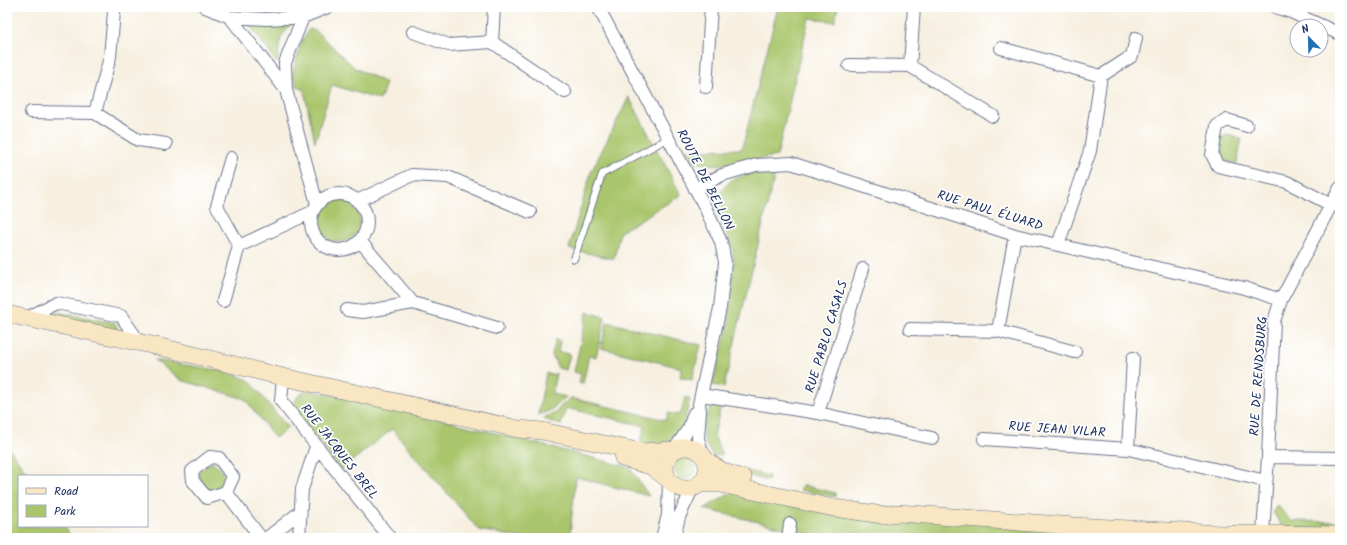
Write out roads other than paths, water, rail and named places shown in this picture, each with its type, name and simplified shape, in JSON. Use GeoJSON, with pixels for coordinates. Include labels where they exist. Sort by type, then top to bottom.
{"type":"FeatureCollection","features":[{"type":"Feature","properties":{"kind":"main road"},"geometry":{"type":"LineString","coordinates":[[7,314],[518,429],[542,431],[642,452],[674,450],[685,446],[691,447],[704,456],[712,466],[724,473],[835,501],[899,513],[1072,526],[1260,536],[1340,535]]}},
{"type":"Feature","properties":{"kind":"main road"},"geometry":{"type":"LineString","coordinates":[[518,429],[541,438],[641,462],[651,466],[674,485],[680,488],[687,489],[696,486],[721,484],[834,508],[883,515],[899,513]]}},
{"type":"Feature","properties":{"kind":"main road"},"geometry":{"type":"LineString","coordinates":[[669,480],[665,468],[666,461],[674,450]]}},
{"type":"Feature","properties":{"kind":"main road"},"geometry":{"type":"LineString","coordinates":[[696,486],[704,479],[706,474],[707,468],[704,456]]}},
{"type":"Feature","properties":{"kind":"street"},"geometry":{"type":"LineString","coordinates":[[95,112],[110,57],[115,7]]}},
{"type":"Feature","properties":{"kind":"street"},"geometry":{"type":"LineString","coordinates":[[205,7],[230,17],[266,19],[303,17],[328,7]]}},
{"type":"Feature","properties":{"kind":"street"},"geometry":{"type":"LineString","coordinates":[[492,42],[494,7]]}},
{"type":"Feature","properties":{"kind":"street","name":"ROUTE DE BELLON"},"geometry":{"type":"LineString","coordinates":[[598,7],[705,207],[721,242],[725,262],[720,308],[700,399],[689,428],[674,450]]}},
{"type":"Feature","properties":{"kind":"street"},"geometry":{"type":"LineString","coordinates":[[706,87],[711,7]]}},
{"type":"Feature","properties":{"kind":"street"},"geometry":{"type":"LineString","coordinates":[[910,66],[914,7]]}},
{"type":"Feature","properties":{"kind":"street"},"geometry":{"type":"LineString","coordinates":[[1275,7],[1291,12],[1340,34]]}},
{"type":"Feature","properties":{"kind":"street"},"geometry":{"type":"LineString","coordinates":[[230,17],[286,90]]}},
{"type":"Feature","properties":{"kind":"street"},"geometry":{"type":"LineString","coordinates":[[239,246],[315,208],[328,196],[335,194],[343,194],[357,201],[365,212],[367,225],[365,233],[360,241],[352,247],[343,250],[333,250],[324,247],[316,240],[312,232],[310,222],[315,208],[286,90],[285,63],[303,17]]}},
{"type":"Feature","properties":{"kind":"street"},"geometry":{"type":"LineString","coordinates":[[413,32],[449,45],[492,42],[565,92]]}},
{"type":"Feature","properties":{"kind":"street"},"geometry":{"type":"LineString","coordinates":[[1001,48],[1100,76],[1132,56],[1136,38]]}},
{"type":"Feature","properties":{"kind":"street"},"geometry":{"type":"LineString","coordinates":[[849,65],[910,66],[993,116]]}},
{"type":"Feature","properties":{"kind":"street"},"geometry":{"type":"LineString","coordinates":[[1058,245],[1090,151],[1100,76]]}},
{"type":"Feature","properties":{"kind":"street"},"geometry":{"type":"LineString","coordinates":[[31,112],[95,112],[138,140],[166,144]]}},
{"type":"Feature","properties":{"kind":"street"},"geometry":{"type":"LineString","coordinates":[[1247,126],[1227,120],[1217,126],[1212,155],[1218,166],[1287,182],[1331,205]]}},
{"type":"Feature","properties":{"kind":"street"},"geometry":{"type":"LineString","coordinates":[[223,302],[239,246],[217,206],[231,158]]}},
{"type":"Feature","properties":{"kind":"street","name":"RUE PAUL ÉLUARD"},"geometry":{"type":"LineString","coordinates":[[695,189],[722,175],[756,165],[791,163],[1015,235],[1244,288],[1281,300]]}},
{"type":"Feature","properties":{"kind":"street"},"geometry":{"type":"LineString","coordinates":[[357,201],[412,175],[448,177],[530,212]]}},
{"type":"Feature","properties":{"kind":"street","name":"RUE DE RENDSBURG"},"geometry":{"type":"LineString","coordinates":[[1260,536],[1268,457],[1274,321],[1281,300],[1340,188]]}},
{"type":"Feature","properties":{"kind":"street"},"geometry":{"type":"LineString","coordinates":[[998,331],[1015,235]]}},
{"type":"Feature","properties":{"kind":"street"},"geometry":{"type":"LineString","coordinates":[[360,241],[413,304]]}},
{"type":"Feature","properties":{"kind":"street","name":"RUE PABLO CASALS"},"geometry":{"type":"LineString","coordinates":[[818,413],[863,269]]}},
{"type":"Feature","properties":{"kind":"street"},"geometry":{"type":"LineString","coordinates":[[347,310],[363,312],[413,304],[497,328]]}},
{"type":"Feature","properties":{"kind":"street"},"geometry":{"type":"LineString","coordinates":[[910,329],[998,331],[1075,352]]}},
{"type":"Feature","properties":{"kind":"street"},"geometry":{"type":"LineString","coordinates":[[1128,449],[1133,358]]}},
{"type":"Feature","properties":{"kind":"street","name":"RUE JACQUES BREL"},"geometry":{"type":"LineString","coordinates":[[283,377],[281,401],[316,447],[390,538]]}},
{"type":"Feature","properties":{"kind":"street","name":"ROUTE DE BELLON"},"geometry":{"type":"LineString","coordinates":[[700,399],[698,438],[704,456]]}},
{"type":"Feature","properties":{"kind":"street","name":"RUE PABLO CASALS"},"geometry":{"type":"LineString","coordinates":[[700,399],[818,413],[932,438]]}},
{"type":"Feature","properties":{"kind":"street","name":"RUE JEAN VILAR"},"geometry":{"type":"LineString","coordinates":[[984,439],[1128,449],[1266,481]]}},
{"type":"Feature","properties":{"kind":"street"},"geometry":{"type":"LineString","coordinates":[[299,538],[302,488],[316,447]]}},
{"type":"Feature","properties":{"kind":"street"},"geometry":{"type":"LineString","coordinates":[[1268,457],[1340,458]]}},
{"type":"Feature","properties":{"kind":"street"},"geometry":{"type":"LineString","coordinates":[[662,538],[668,515],[669,480]]}},
{"type":"Feature","properties":{"kind":"street"},"geometry":{"type":"LineString","coordinates":[[674,538],[680,517],[696,486]]}},
{"type":"Feature","properties":{"kind":"street"},"geometry":{"type":"LineString","coordinates":[[226,492],[261,538]]}},
{"type":"Feature","properties":{"kind":"street"},"geometry":{"type":"LineString","coordinates":[[267,538],[300,512]]}},
{"type":"Feature","properties":{"kind":"street"},"geometry":{"type":"LineString","coordinates":[[788,538],[790,524]]}},
{"type":"Feature","properties":{"kind":"lane"},"geometry":{"type":"LineString","coordinates":[[574,259],[602,174],[669,138]]}}]}
